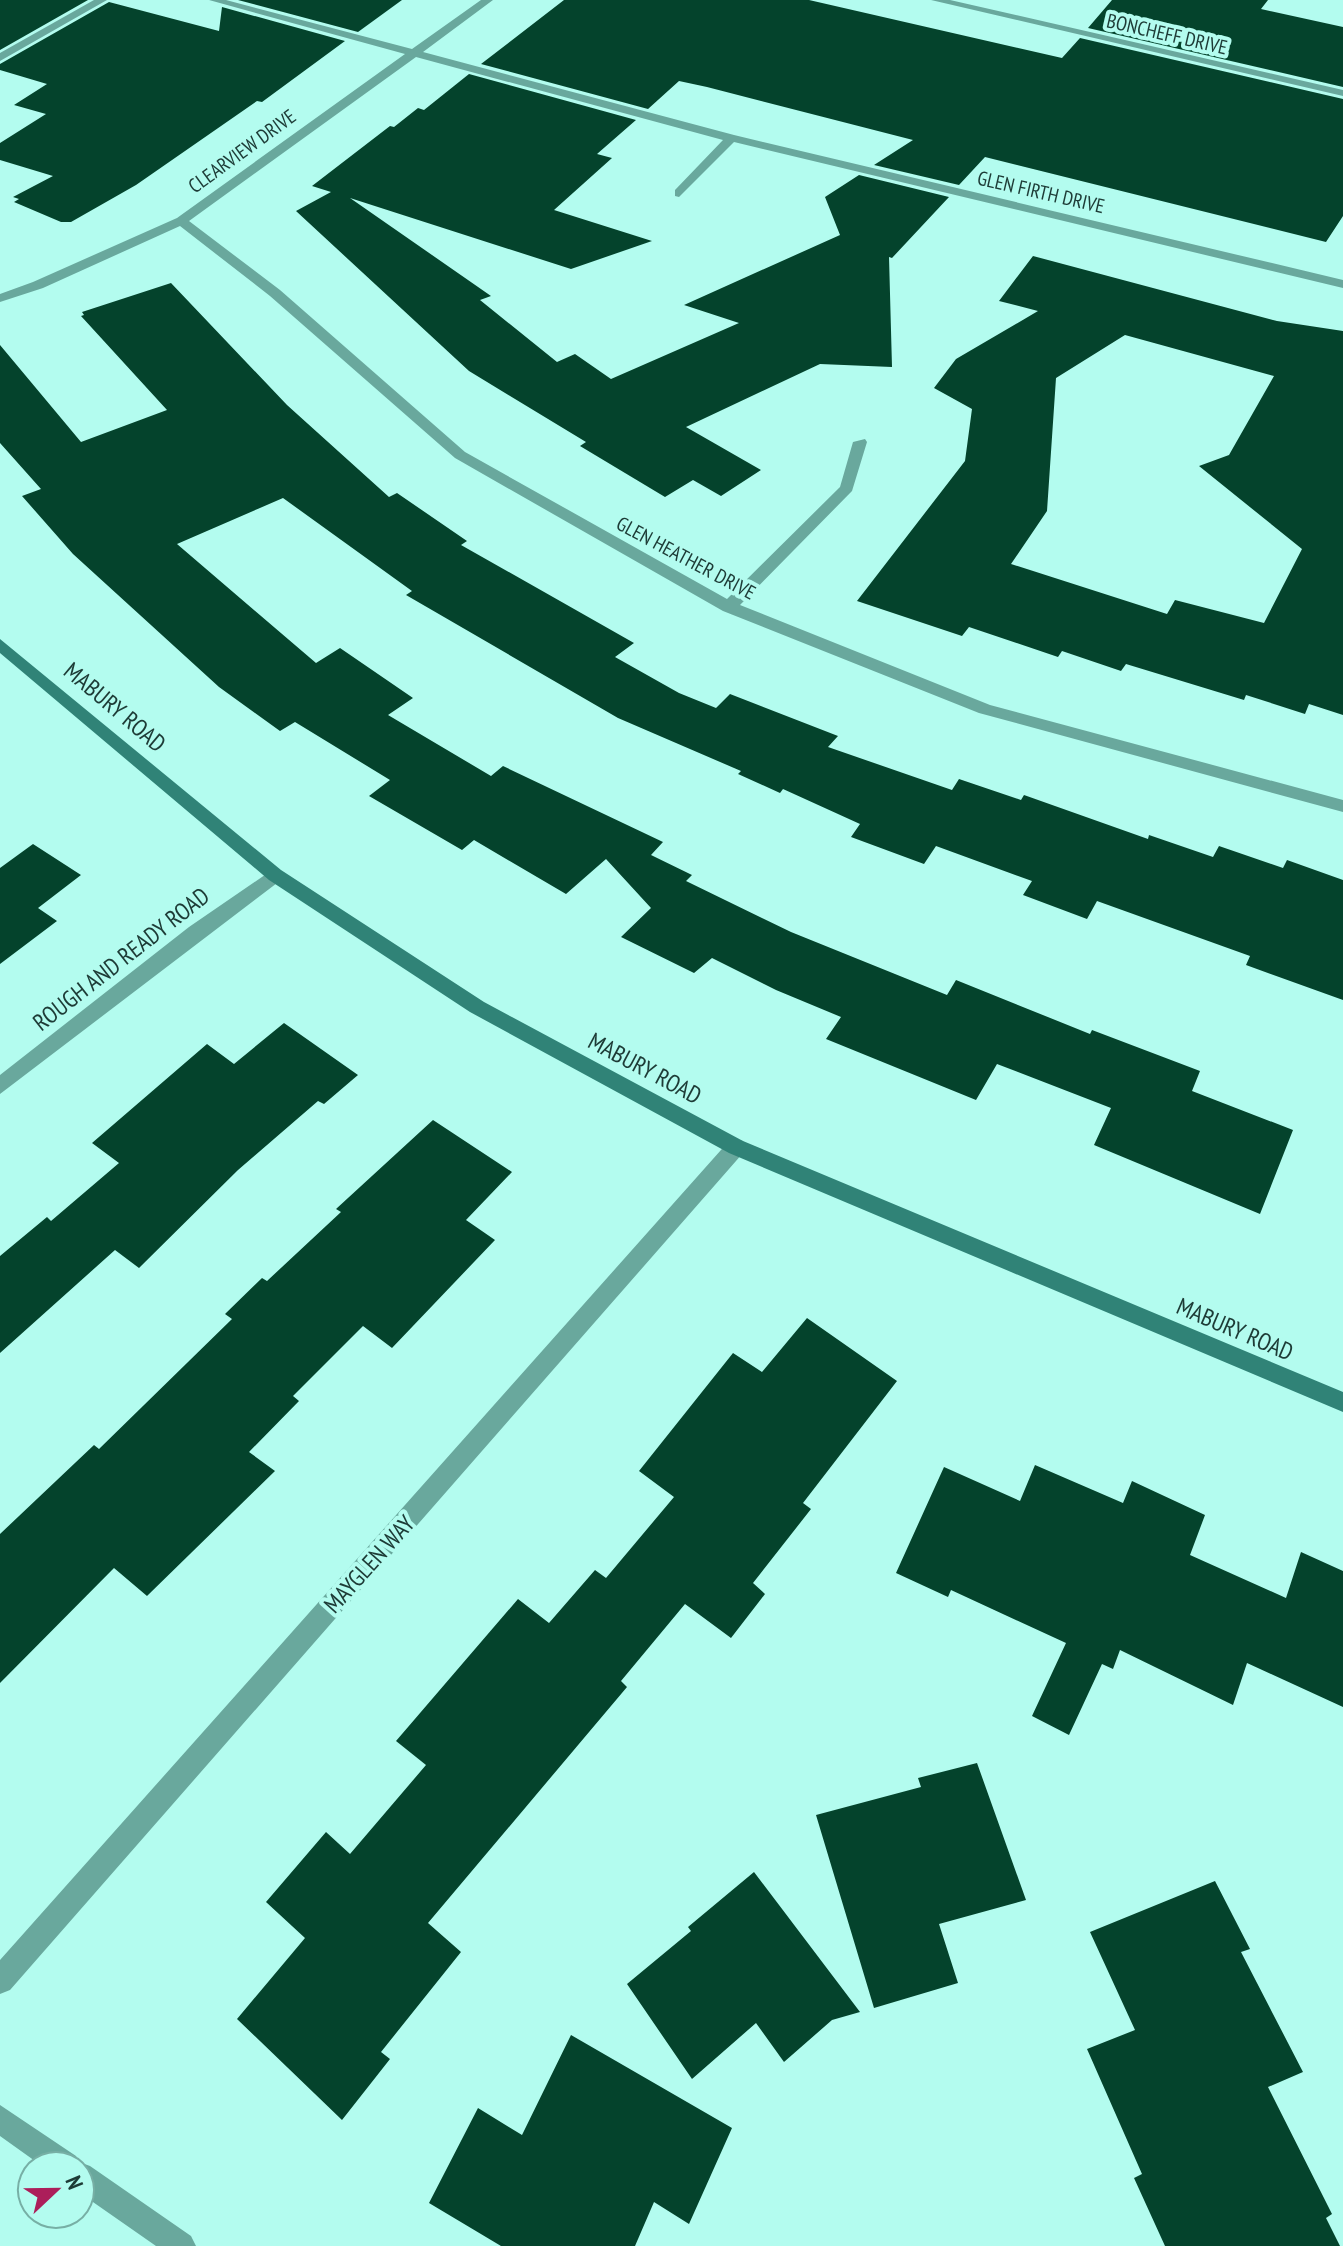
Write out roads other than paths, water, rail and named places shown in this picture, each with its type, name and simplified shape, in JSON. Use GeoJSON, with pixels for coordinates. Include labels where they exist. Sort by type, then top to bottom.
{"type":"FeatureCollection","features":[{"type":"Feature","properties":{"kind":"main road","name":"MABURY ROAD"},"geometry":{"type":"LineString","coordinates":[[0,644],[275,875],[477,1007],[736,1147],[1343,1402]]}},
{"type":"Feature","properties":{"kind":"street"},"geometry":{"type":"LineString","coordinates":[[0,58],[102,0]]}},
{"type":"Feature","properties":{"kind":"street","name":"GLEN FIRTH DRIVE"},"geometry":{"type":"LineString","coordinates":[[214,0],[731,138],[1343,284]]}},
{"type":"Feature","properties":{"kind":"street","name":"CLEARVIEW DRIVE"},"geometry":{"type":"LineString","coordinates":[[0,298],[38,285],[181,221],[488,0]]}},
{"type":"Feature","properties":{"kind":"street","name":"BONCHEFF DRIVE"},"geometry":{"type":"LineString","coordinates":[[936,0],[1343,93]]}},
{"type":"Feature","properties":{"kind":"street"},"geometry":{"type":"LineString","coordinates":[[679,193],[731,138]]}},
{"type":"Feature","properties":{"kind":"street","name":"GLEN HEATHER DRIVE"},"geometry":{"type":"LineString","coordinates":[[181,221],[275,293],[460,455],[729,607],[985,709],[1343,806]]}},
{"type":"Feature","properties":{"kind":"street"},"geometry":{"type":"LineString","coordinates":[[729,607],[847,488],[860,442]]}},
{"type":"Feature","properties":{"kind":"street","name":"ROUGH AND READY ROAD"},"geometry":{"type":"LineString","coordinates":[[0,1086],[196,932],[275,875]]}},
{"type":"Feature","properties":{"kind":"street","name":"MAYGLEN WAY"},"geometry":{"type":"LineString","coordinates":[[0,1980],[736,1147]]}},
{"type":"Feature","properties":{"kind":"street"},"geometry":{"type":"LineString","coordinates":[[0,2119],[44,2150]]}},
{"type":"Feature","properties":{"kind":"street"},"geometry":{"type":"LineString","coordinates":[[96,2187],[181,2246]]}}]}
